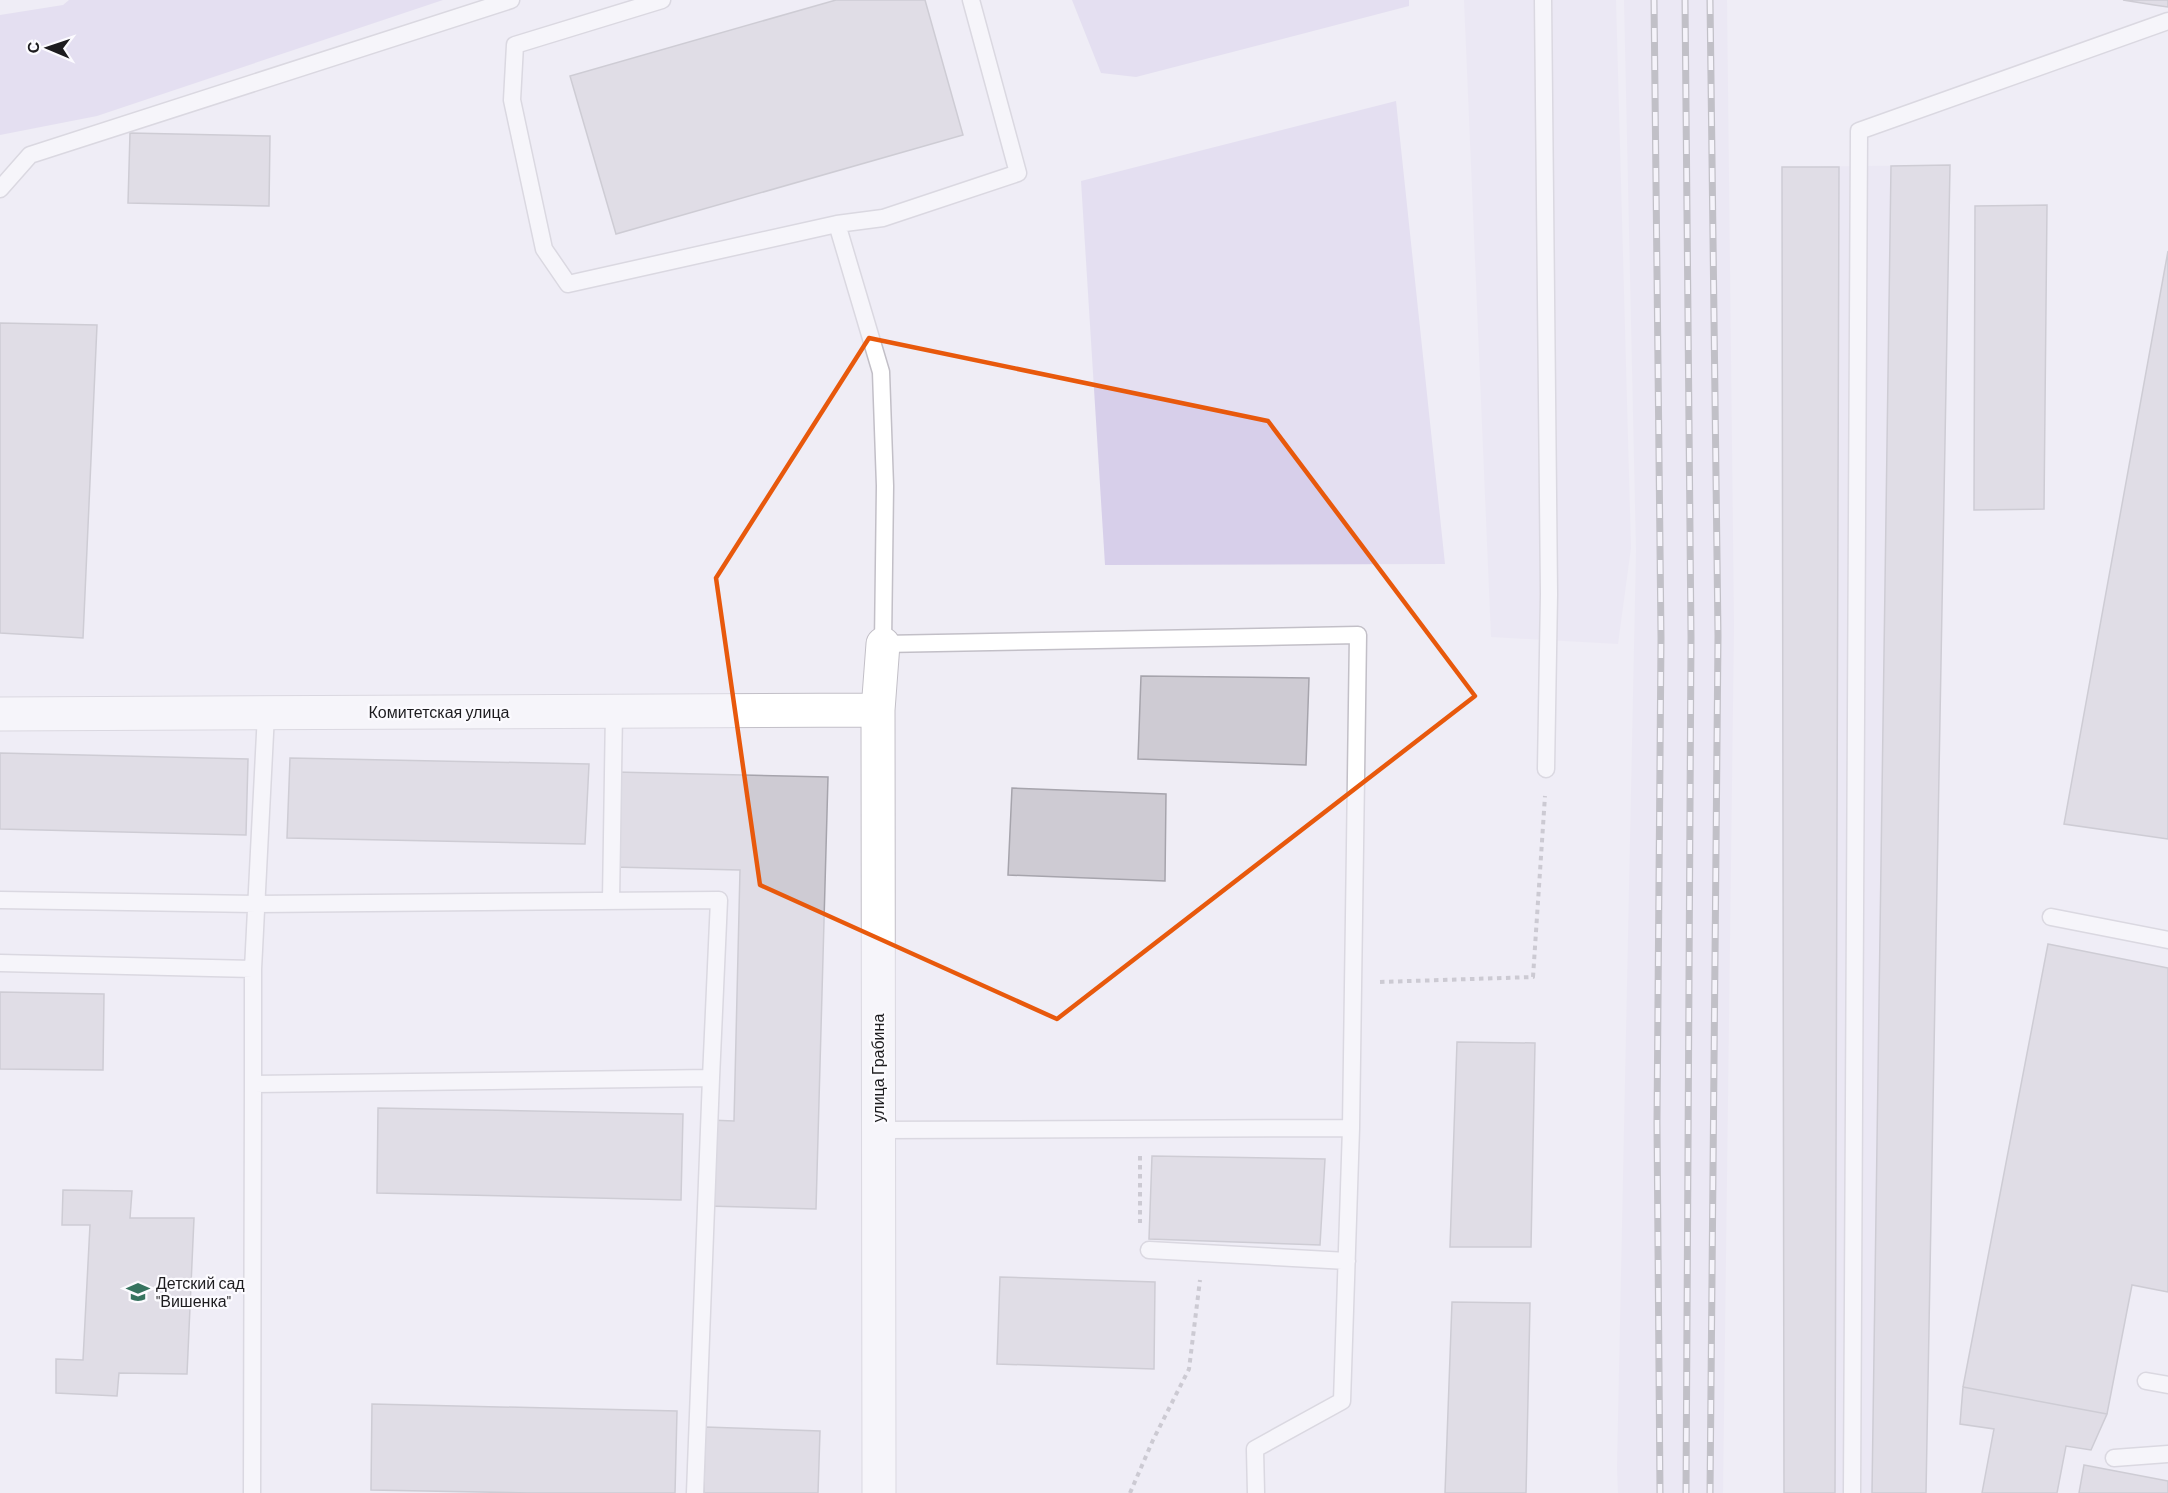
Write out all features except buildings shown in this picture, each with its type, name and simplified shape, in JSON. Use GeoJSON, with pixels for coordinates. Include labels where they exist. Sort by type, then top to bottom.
{"type":"FeatureCollection","features":[{"type":"Feature","properties":{"kind":"street","name":"улица Грабина"},"geometry":{"type":"LineString","coordinates":[[879,1493],[878,710],[883,644]]}},
{"type":"Feature","properties":{"kind":"street","name":"Комитетская улица"},"geometry":{"type":"LineString","coordinates":[[0,714],[878,710]]}},
{"type":"Feature","properties":{"kind":"lane"},"geometry":{"type":"LineString","coordinates":[[0,189],[30,155],[511,0]]}},
{"type":"Feature","properties":{"kind":"lane"},"geometry":{"type":"LineString","coordinates":[[662,0],[515,45],[512,100],[544,249],[568,284],[837,224],[883,218],[1018,173],[971,0]]}},
{"type":"Feature","properties":{"kind":"lane"},"geometry":{"type":"LineString","coordinates":[[1543,0],[1549,594],[1546,769]]}},
{"type":"Feature","properties":{"kind":"lane"},"geometry":{"type":"LineString","coordinates":[[1852,1493],[1859,131],[2168,21]]}},
{"type":"Feature","properties":{"kind":"lane"},"geometry":{"type":"LineString","coordinates":[[837,224],[881,372],[885,486],[883,644],[1358,634],[1351,1128],[1342,1401],[1256,1449],[1256,1493]]}},
{"type":"Feature","properties":{"kind":"lane"},"geometry":{"type":"LineString","coordinates":[[611,901],[614,711]]}},
{"type":"Feature","properties":{"kind":"lane"},"geometry":{"type":"LineString","coordinates":[[252,1493],[253,969],[266,714]]}},
{"type":"Feature","properties":{"kind":"lane"},"geometry":{"type":"LineString","coordinates":[[0,900],[256,904],[719,900],[695,1493]]}},
{"type":"Feature","properties":{"kind":"lane"},"geometry":{"type":"LineString","coordinates":[[2051,918],[2168,940]]}},
{"type":"Feature","properties":{"kind":"lane"},"geometry":{"type":"LineString","coordinates":[[0,963],[253,969]]}},
{"type":"Feature","properties":{"kind":"lane"},"geometry":{"type":"LineString","coordinates":[[253,1084],[711,1078]]}},
{"type":"Feature","properties":{"kind":"lane"},"geometry":{"type":"LineString","coordinates":[[878,1130],[1351,1128]]}},
{"type":"Feature","properties":{"kind":"lane"},"geometry":{"type":"LineString","coordinates":[[1149,1250],[1347,1261]]}},
{"type":"Feature","properties":{"kind":"lane"},"geometry":{"type":"LineString","coordinates":[[2146,1381],[2168,1385]]}},
{"type":"Feature","properties":{"kind":"lane"},"geometry":{"type":"LineString","coordinates":[[2114,1458],[2168,1454]]}},
{"type":"Feature","properties":{"kind":"path"},"geometry":{"type":"LineString","coordinates":[[1353,983],[1533,977],[1546,769]]}},
{"type":"Feature","properties":{"kind":"path"},"geometry":{"type":"LineString","coordinates":[[1140,1128],[1140,1232],[1149,1250]]}},
{"type":"Feature","properties":{"kind":"path"},"geometry":{"type":"LineString","coordinates":[[1130,1493],[1153,1440],[1189,1368],[1203,1253]]}},
{"type":"Feature","properties":{"kind":"highlighted area"},"geometry":{"type":"Polygon","coordinates":[[[869,338],[1268,421],[1475,696],[1057,1019],[760,885],[716,578],[869,338]]]}},
{"type":"Feature","properties":{"kind":"shaded area"},"geometry":{"type":"Polygon","coordinates":[[[69,0],[443,0],[97,116],[0,135],[0,15],[63,5],[69,0]]]}},
{"type":"Feature","properties":{"kind":"shaded area"},"geometry":{"type":"Polygon","coordinates":[[[1072,0],[1409,0],[1409,6],[1136,77],[1101,73],[1072,0]]]}},
{"type":"Feature","properties":{"kind":"shaded area"},"geometry":{"type":"Polygon","coordinates":[[[1464,0],[1616,0],[1631,548],[1618,644],[1491,637],[1464,0]]]}},
{"type":"Feature","properties":{"kind":"shaded area"},"geometry":{"type":"Polygon","coordinates":[[[1624,0],[1727,0],[1734,626],[1723,1493],[1618,1493],[1636,551],[1624,0]]]}},
{"type":"Feature","properties":{"kind":"shaded area"},"geometry":{"type":"Polygon","coordinates":[[[1396,101],[1445,564],[1105,565],[1081,181],[1396,101]]]}},
{"type":"Feature","properties":{"kind":"shaded area"},"geometry":{"type":"Polygon","coordinates":[[[1950,165],[1926,1493],[1784,1493],[1782,167],[1950,165]]]}},
{"type":"Feature","properties":{"kind":"railway"},"geometry":{"type":"LineString","coordinates":[[1654,0],[1661,638],[1657,1123],[1660,1493]]}},
{"type":"Feature","properties":{"kind":"railway"},"geometry":{"type":"LineString","coordinates":[[1685,0],[1691,637],[1686,1493]]}},
{"type":"Feature","properties":{"kind":"railway"},"geometry":{"type":"LineString","coordinates":[[1710,0],[1718,636],[1710,1493]]}},
{"type":"Feature","properties":{"kind":"place","name":"Детский сад \"Вишенка\""},"geometry":{"type":"Point","coordinates":[138,1292]}}]}
